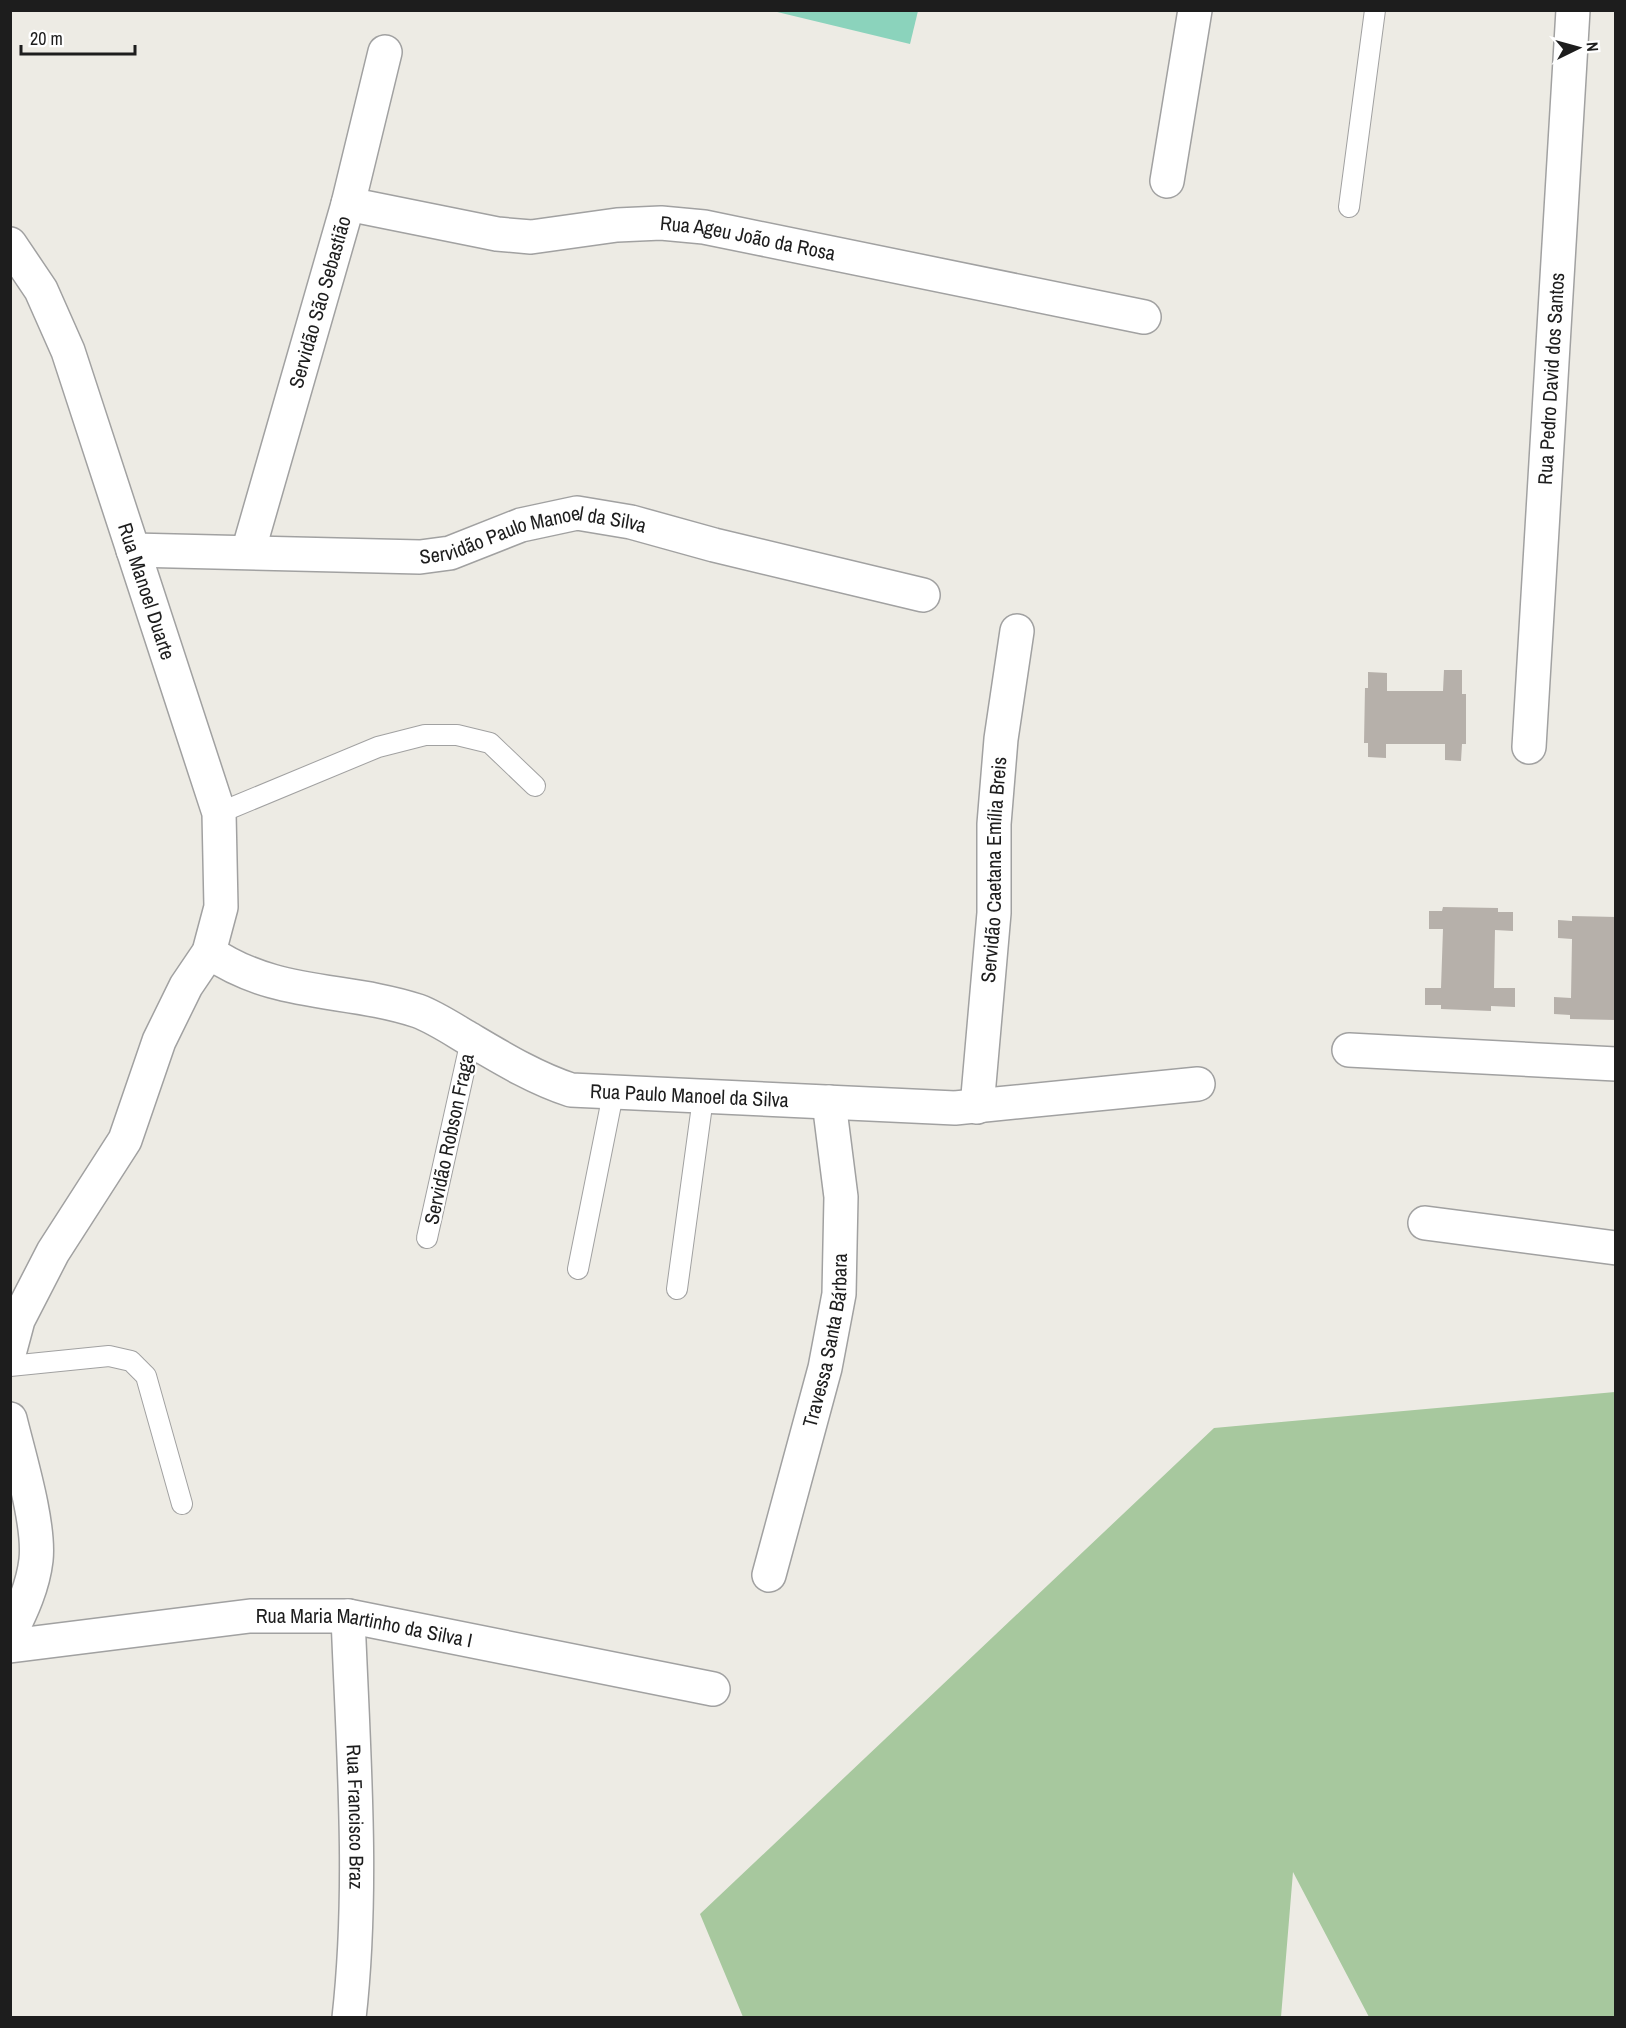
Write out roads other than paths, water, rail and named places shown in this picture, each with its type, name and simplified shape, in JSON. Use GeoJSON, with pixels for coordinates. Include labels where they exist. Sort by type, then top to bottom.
{"type":"FeatureCollection","features":[{"type":"Feature","properties":{"kind":"street"},"geometry":{"type":"LineString","coordinates":[[1167,181],[1195,10]]}},
{"type":"Feature","properties":{"kind":"street","name":"Rua Pedro David dos Santos"},"geometry":{"type":"LineString","coordinates":[[1529,747],[1574,10]]}},
{"type":"Feature","properties":{"kind":"street","name":"Servidão São Sebastião"},"geometry":{"type":"LineString","coordinates":[[248,552],[348,204],[385,52]]}},
{"type":"Feature","properties":{"kind":"street","name":"Rua Ageu João da Rosa"},"geometry":{"type":"LineString","coordinates":[[348,204],[496,234],[531,237],[617,225],[661,223],[704,227],[1144,317]]}},
{"type":"Feature","properties":{"kind":"street","name":"Rua Manoel Duarte"},"geometry":{"type":"LineString","coordinates":[[10,244],[41,290],[68,351],[219,813],[221,907],[209,952],[172,1011],[125,1140],[53,1252],[18,1320],[10,1350]]}},
{"type":"Feature","properties":{"kind":"street","name":"Servidão Paulo Manoel da Silva"},"geometry":{"type":"LineString","coordinates":[[133,550],[420,557],[450,553],[521,525],[577,513],[631,522],[714,545],[923,595]]}},
{"type":"Feature","properties":{"kind":"street","name":"Servidão Caetana Emília Breis"},"geometry":{"type":"LineString","coordinates":[[977,1107],[994,913],[994,824],[1001,739],[1017,631]]}},
{"type":"Feature","properties":{"kind":"street","name":"Rua Paulo Manoel da Silva"},"geometry":{"type":"LineString","coordinates":[[209,952],[233,969],[259,979],[392,1004],[420,1012],[544,1081],[572,1090],[703,1098],[977,1107],[1198,1084]]}},
{"type":"Feature","properties":{"kind":"street"},"geometry":{"type":"LineString","coordinates":[[1349,1050],[1616,1064]]}},
{"type":"Feature","properties":{"kind":"street","name":"Travessa Santa Bárbara"},"geometry":{"type":"LineString","coordinates":[[769,1575],[825,1368],[839,1294],[841,1197],[829,1102]]}},
{"type":"Feature","properties":{"kind":"street"},"geometry":{"type":"LineString","coordinates":[[1425,1223],[1616,1248]]}},
{"type":"Feature","properties":{"kind":"street"},"geometry":{"type":"LineString","coordinates":[[10,1419],[35,1532],[37,1559],[29,1592],[10,1634]]}},
{"type":"Feature","properties":{"kind":"street","name":"Rua Maria Martinho da Silva I"},"geometry":{"type":"LineString","coordinates":[[10,1646],[250,1616],[348,1616],[713,1689]]}},
{"type":"Feature","properties":{"kind":"street","name":"Rua Francisco Braz"},"geometry":{"type":"LineString","coordinates":[[348,1616],[354,1879],[354,1967],[349,2018]]}},
{"type":"Feature","properties":{"kind":"lane"},"geometry":{"type":"LineString","coordinates":[[1349,207],[1375,10]]}},
{"type":"Feature","properties":{"kind":"lane"},"geometry":{"type":"LineString","coordinates":[[219,813],[378,747],[424,735],[458,735],[490,742],[535,786]]}},
{"type":"Feature","properties":{"kind":"lane","name":"Servidão Robson Fraga"},"geometry":{"type":"LineString","coordinates":[[427,1238],[471,1040]]}},
{"type":"Feature","properties":{"kind":"lane"},"geometry":{"type":"LineString","coordinates":[[578,1269],[613,1094]]}},
{"type":"Feature","properties":{"kind":"lane"},"geometry":{"type":"LineString","coordinates":[[677,1289],[703,1098]]}},
{"type":"Feature","properties":{"kind":"lane"},"geometry":{"type":"LineString","coordinates":[[10,1366],[109,1356],[131,1361],[146,1376],[182,1504]]}}]}
